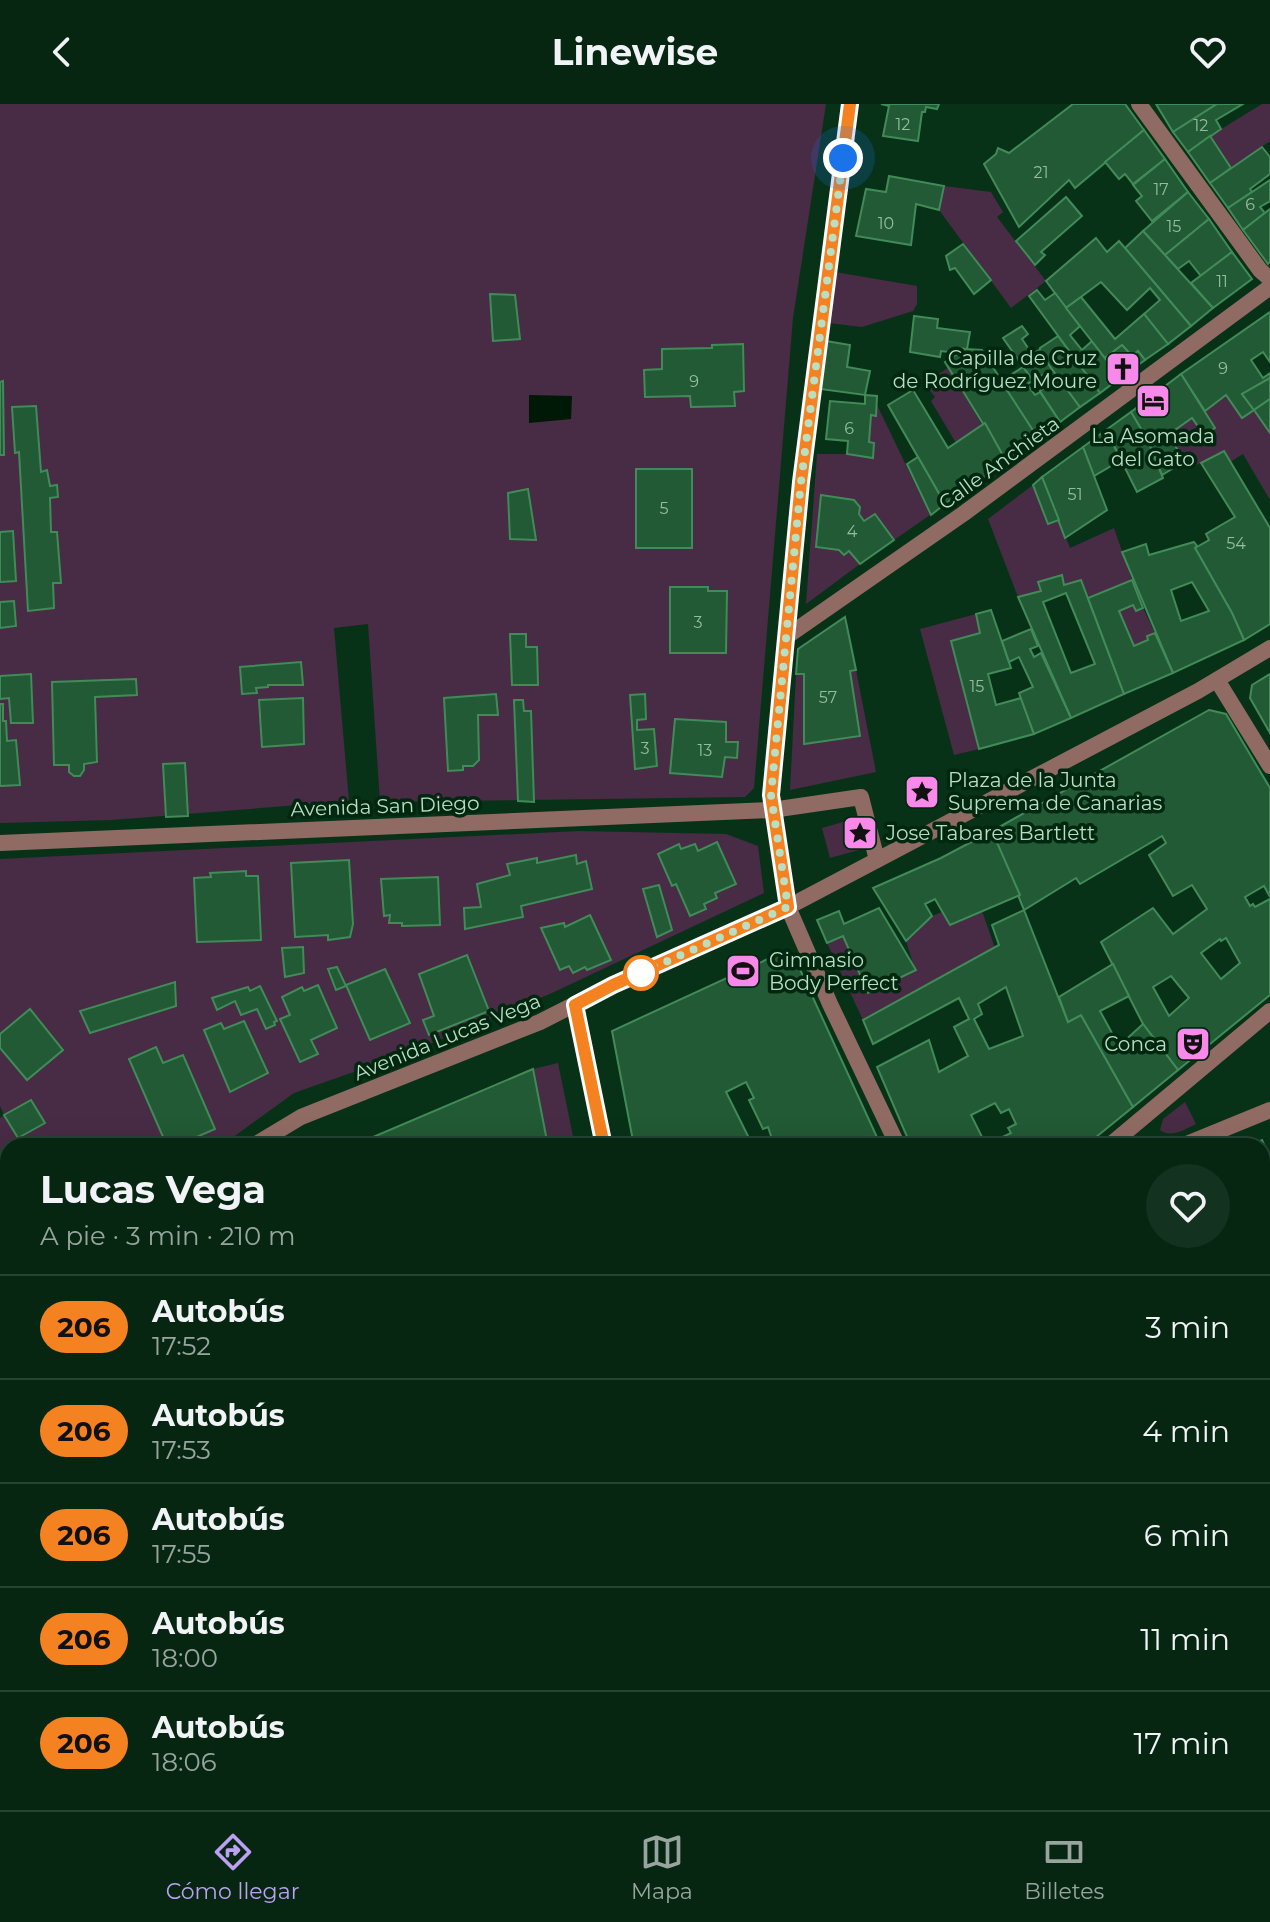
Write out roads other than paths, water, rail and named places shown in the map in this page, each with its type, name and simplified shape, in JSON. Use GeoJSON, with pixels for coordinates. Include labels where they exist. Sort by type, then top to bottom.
{"type":"FeatureCollection","features":[{"type":"Feature","properties":{"kind":"street"},"geometry":{"type":"LineString","coordinates":[[850,104],[803,467],[772,802],[788,907],[894,1138]]}},
{"type":"Feature","properties":{"kind":"street"},"geometry":{"type":"LineString","coordinates":[[1139,104],[1260,270],[1270,279]]}},
{"type":"Feature","properties":{"kind":"street","name":"Calle Anchieta"},"geometry":{"type":"LineString","coordinates":[[786,637],[963,514],[1270,287]]}},
{"type":"Feature","properties":{"kind":"street","name":"Avenida Lucas Vega"},"geometry":{"type":"LineString","coordinates":[[266,1138],[301,1117],[575,1005],[788,907],[1198,691],[1270,648]]}},
{"type":"Feature","properties":{"kind":"street"},"geometry":{"type":"LineString","coordinates":[[1217,680],[1270,766]]}},
{"type":"Feature","properties":{"kind":"street","name":"Avenida San Diego"},"geometry":{"type":"LineString","coordinates":[[0,843],[861,797],[877,860]]}},
{"type":"Feature","properties":{"kind":"street"},"geometry":{"type":"LineString","coordinates":[[575,1005],[602,1138]]}},
{"type":"Feature","properties":{"kind":"street"},"geometry":{"type":"LineString","coordinates":[[1119,1138],[1270,1011]]}},
{"type":"Feature","properties":{"kind":"street"},"geometry":{"type":"LineString","coordinates":[[1202,1138],[1270,1110]]}},
{"type":"Feature","properties":{"kind":"place","name":"Capilla de Cruz de Rodríguez Moure"},"geometry":{"type":"Point","coordinates":[1123,369]}},
{"type":"Feature","properties":{"kind":"place","name":"La Asomada del Gato"},"geometry":{"type":"Point","coordinates":[1153,401]}},
{"type":"Feature","properties":{"kind":"place","name":"Plaza de la Junta Suprema de Canarias"},"geometry":{"type":"Point","coordinates":[922,792]}},
{"type":"Feature","properties":{"kind":"place","name":"Jose Tabares Bartlett"},"geometry":{"type":"Point","coordinates":[860,833]}},
{"type":"Feature","properties":{"kind":"place","name":"Gimnasio Body Perfect"},"geometry":{"type":"Point","coordinates":[743,971]}},
{"type":"Feature","properties":{"kind":"place","name":"Conca"},"geometry":{"type":"Point","coordinates":[1193,1044]}}]}
